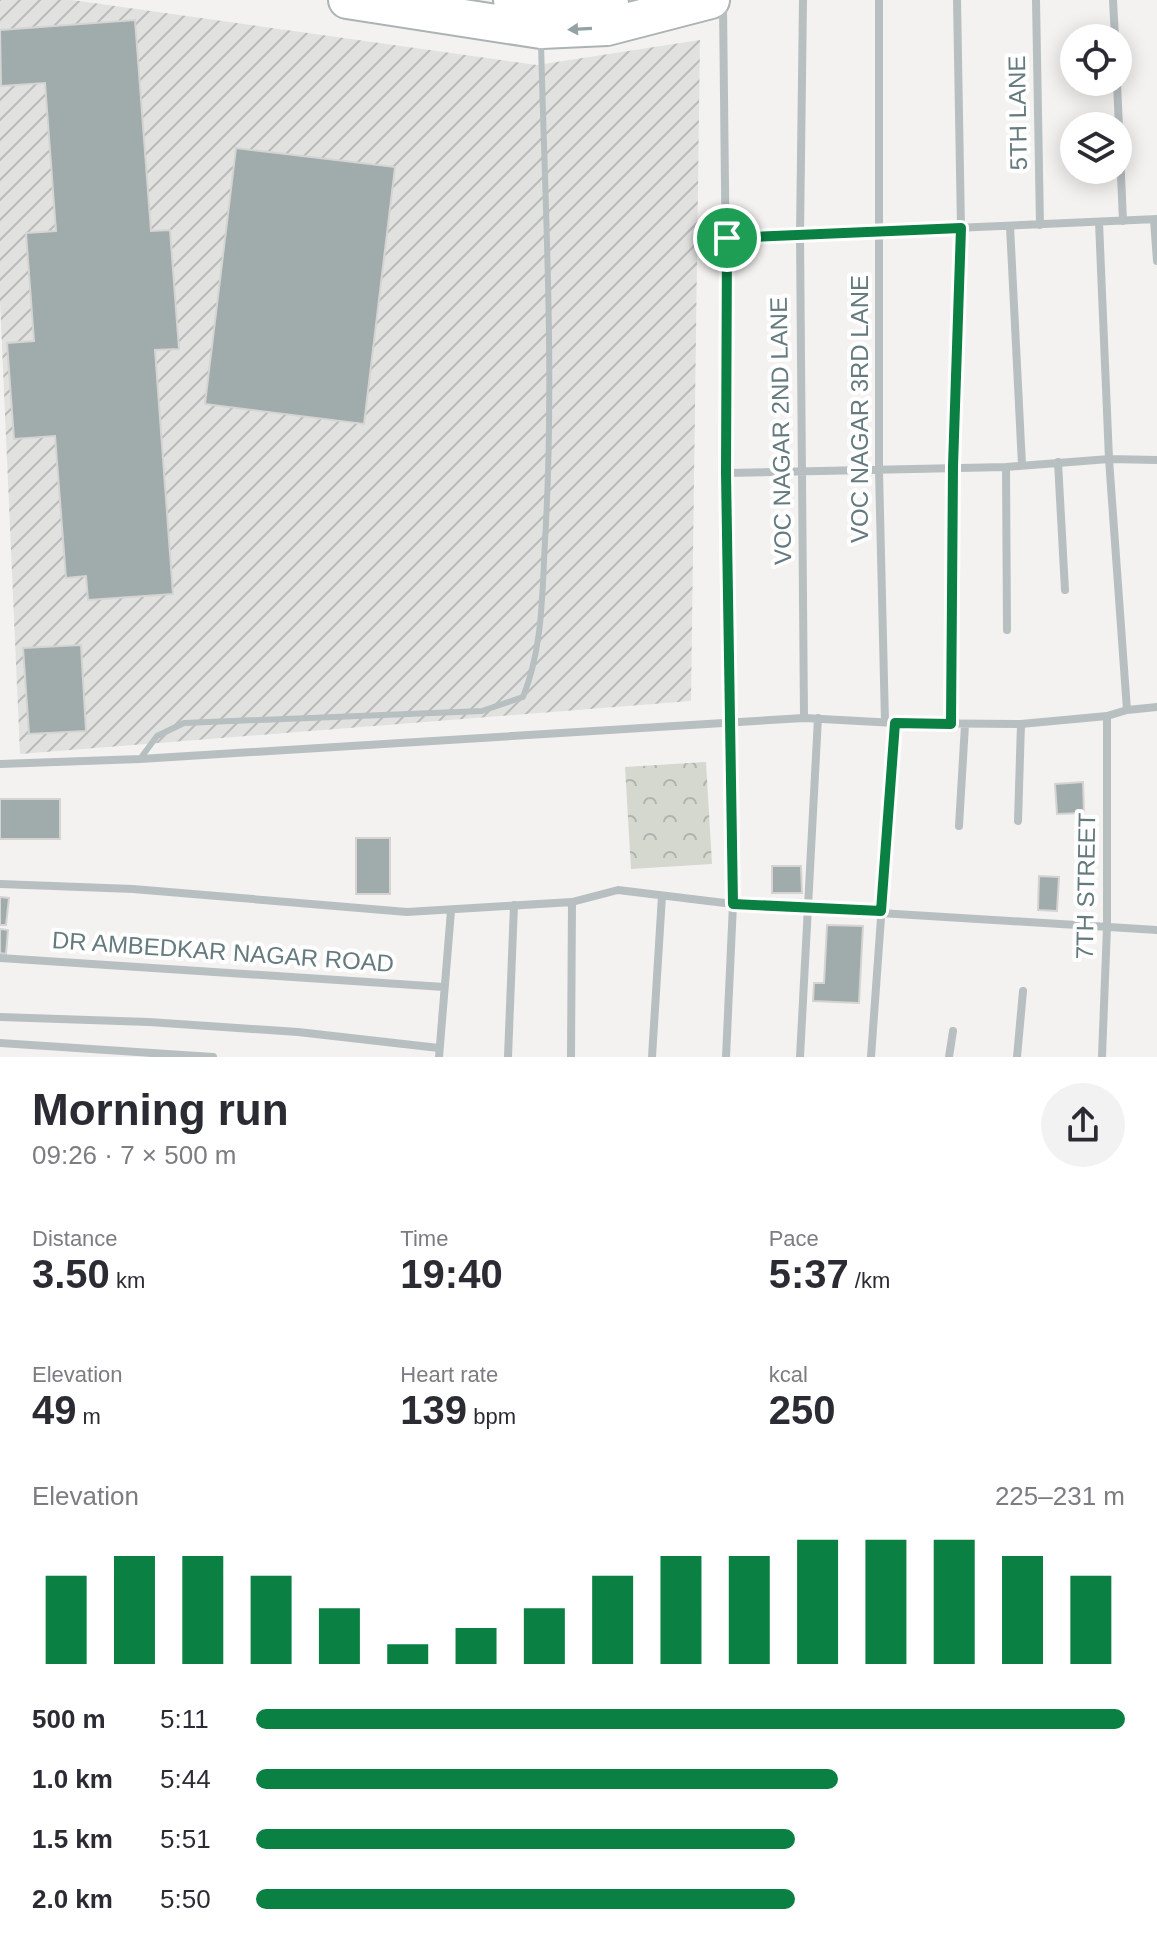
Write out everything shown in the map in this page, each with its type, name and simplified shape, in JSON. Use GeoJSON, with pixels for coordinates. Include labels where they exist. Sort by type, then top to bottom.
{"type":"FeatureCollection","features":[{"type":"Feature","properties":{"kind":"main road"},"geometry":{"type":"LineString","coordinates":[[347,0],[541,30],[607,27],[711,0]]}},
{"type":"Feature","properties":{"kind":"main road"},"geometry":{"type":"LineString","coordinates":[[512,0],[544,4],[611,4],[626,0]]}},
{"type":"Feature","properties":{"kind":"street"},"geometry":{"type":"LineString","coordinates":[[722,0],[733,904],[726,1057]]}},
{"type":"Feature","properties":{"kind":"street","name":"VOC NAGAR 2ND LANE"},"geometry":{"type":"LineString","coordinates":[[803,0],[800,235],[804,718]]}},
{"type":"Feature","properties":{"kind":"street","name":"VOC NAGAR 3RD LANE"},"geometry":{"type":"LineString","coordinates":[[871,1057],[890,723],[879,471],[879,0]]}},
{"type":"Feature","properties":{"kind":"street"},"geometry":{"type":"LineString","coordinates":[[951,724],[953,466],[961,228],[957,0]]}},
{"type":"Feature","properties":{"kind":"street","name":"5TH LANE"},"geometry":{"type":"LineString","coordinates":[[1036,0],[1040,225]]}},
{"type":"Feature","properties":{"kind":"street"},"geometry":{"type":"LineString","coordinates":[[1113,0],[1114,24]]}},
{"type":"Feature","properties":{"kind":"street"},"geometry":{"type":"LineString","coordinates":[[1118,96],[1123,221]]}},
{"type":"Feature","properties":{"kind":"street"},"geometry":{"type":"LineString","coordinates":[[727,238],[1155,220],[1157,261]]}},
{"type":"Feature","properties":{"kind":"street"},"geometry":{"type":"LineString","coordinates":[[1099,222],[1109,459],[1127,710]]}},
{"type":"Feature","properties":{"kind":"street"},"geometry":{"type":"LineString","coordinates":[[1010,226],[1022,465]]}},
{"type":"Feature","properties":{"kind":"street"},"geometry":{"type":"LineString","coordinates":[[726,473],[879,471],[953,466],[1006,467],[1109,459],[1157,460]]}},
{"type":"Feature","properties":{"kind":"street"},"geometry":{"type":"LineString","coordinates":[[1058,462],[1065,590]]}},
{"type":"Feature","properties":{"kind":"street"},"geometry":{"type":"LineString","coordinates":[[1006,467],[1007,630]]}},
{"type":"Feature","properties":{"kind":"street"},"geometry":{"type":"LineString","coordinates":[[0,764],[140,759],[804,718],[890,723],[1021,724],[1107,716],[1157,707]]}},
{"type":"Feature","properties":{"kind":"street","name":"7TH STREET"},"geometry":{"type":"LineString","coordinates":[[1102,1057],[1107,927],[1107,716]]}},
{"type":"Feature","properties":{"kind":"street"},"geometry":{"type":"LineString","coordinates":[[800,1057],[818,718]]}},
{"type":"Feature","properties":{"kind":"street"},"geometry":{"type":"LineString","coordinates":[[1018,821],[1021,724]]}},
{"type":"Feature","properties":{"kind":"street"},"geometry":{"type":"LineString","coordinates":[[959,826],[965,725]]}},
{"type":"Feature","properties":{"kind":"street"},"geometry":{"type":"LineString","coordinates":[[0,884],[133,889],[407,912],[572,902],[618,890],[733,904],[1157,930]]}},
{"type":"Feature","properties":{"kind":"street"},"geometry":{"type":"LineString","coordinates":[[652,1057],[662,896]]}},
{"type":"Feature","properties":{"kind":"street"},"geometry":{"type":"LineString","coordinates":[[571,1057],[572,902]]}},
{"type":"Feature","properties":{"kind":"street"},"geometry":{"type":"LineString","coordinates":[[508,1057],[514,905]]}},
{"type":"Feature","properties":{"kind":"street"},"geometry":{"type":"LineString","coordinates":[[0,1017],[149,1022],[298,1032],[439,1053],[451,911]]}},
{"type":"Feature","properties":{"kind":"street","name":"DR AMBEDKAR NAGAR ROAD"},"geometry":{"type":"LineString","coordinates":[[0,958],[444,987]]}},
{"type":"Feature","properties":{"kind":"street"},"geometry":{"type":"LineString","coordinates":[[1017,1057],[1023,991]]}},
{"type":"Feature","properties":{"kind":"street"},"geometry":{"type":"LineString","coordinates":[[949,1057],[953,1031]]}},
{"type":"Feature","properties":{"kind":"street"},"geometry":{"type":"LineString","coordinates":[[0,1043],[93,1053],[213,1057]]}},
{"type":"Feature","properties":{"kind":"lane"},"geometry":{"type":"LineString","coordinates":[[140,759],[157,736],[184,723],[482,711],[523,697],[533,671],[539,641],[548,482],[548,323],[541,30]]}},
{"type":"Feature","properties":{"kind":"shaded area"},"geometry":{"type":"Polygon","coordinates":[[[0,0],[72,0],[537,65],[700,40],[691,701],[20,754],[0,301],[0,0]]]}},
{"type":"Feature","properties":{"kind":"green space"},"geometry":{"type":"Polygon","coordinates":[[[706,762],[712,864],[631,869],[625,767],[706,762]]]}},
{"type":"Feature","properties":{"kind":"building"},"geometry":{"type":"Polygon","coordinates":[[[135,20],[151,231],[170,230],[179,349],[155,350],[173,594],[88,600],[86,576],[66,578],[55,436],[14,439],[7,343],[34,341],[26,233],[56,231],[45,83],[1,86],[0,30],[135,20]]]}},
{"type":"Feature","properties":{"kind":"building"},"geometry":{"type":"Polygon","coordinates":[[[236,148],[395,167],[364,424],[205,404],[236,148]]]}},
{"type":"Feature","properties":{"kind":"building"},"geometry":{"type":"Polygon","coordinates":[[[81,645],[86,731],[29,734],[23,648],[81,645]]]}},
{"type":"Feature","properties":{"kind":"building"},"geometry":{"type":"Polygon","coordinates":[[[1083,782],[1084,813],[1057,814],[1055,784],[1083,782]]]}},
{"type":"Feature","properties":{"kind":"building"},"geometry":{"type":"Polygon","coordinates":[[[0,799],[60,799],[60,839],[0,839],[0,799]]]}},
{"type":"Feature","properties":{"kind":"building"},"geometry":{"type":"Polygon","coordinates":[[[356,838],[390,838],[390,894],[356,894],[356,838]]]}},
{"type":"Feature","properties":{"kind":"building"},"geometry":{"type":"Polygon","coordinates":[[[772,866],[801,866],[802,893],[772,893],[772,866]]]}},
{"type":"Feature","properties":{"kind":"building"},"geometry":{"type":"Polygon","coordinates":[[[1039,876],[1059,877],[1057,911],[1038,910],[1039,876]]]}},
{"type":"Feature","properties":{"kind":"building"},"geometry":{"type":"Polygon","coordinates":[[[0,897],[9,898],[6,925],[0,925],[0,897]]]}},
{"type":"Feature","properties":{"kind":"building"},"geometry":{"type":"Polygon","coordinates":[[[827,925],[863,926],[859,1003],[813,1001],[814,983],[824,983],[827,925]]]}},
{"type":"Feature","properties":{"kind":"building"},"geometry":{"type":"Polygon","coordinates":[[[0,929],[8,930],[6,954],[0,953],[0,929]]]}},
{"type":"Feature","properties":{"kind":"route"},"geometry":{"type":"LineString","coordinates":[[961,228],[953,466],[951,724],[895,723],[881,911],[733,904],[726,473],[727,238],[961,228]]}}]}
